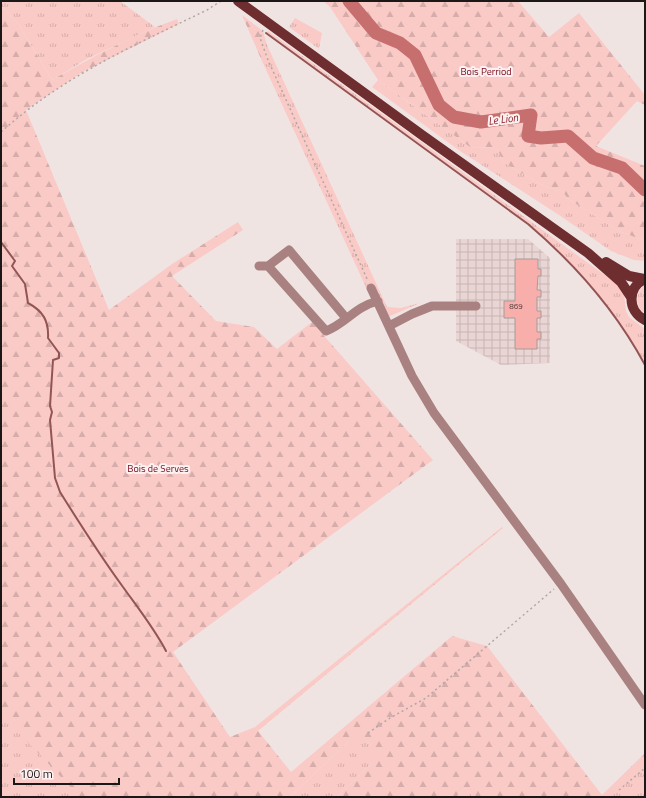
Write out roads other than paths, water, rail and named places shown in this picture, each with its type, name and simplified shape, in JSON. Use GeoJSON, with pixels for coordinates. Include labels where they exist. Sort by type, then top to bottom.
{"type":"FeatureCollection","features":[{"type":"Feature","properties":{"kind":"main road"},"geometry":{"type":"LineString","coordinates":[[238,1],[588,253],[621,282],[631,297],[634,310],[645,320]]}},
{"type":"Feature","properties":{"kind":"main road"},"geometry":{"type":"LineString","coordinates":[[588,253],[605,261],[628,276],[644,279]]}},
{"type":"Feature","properties":{"kind":"main road"},"geometry":{"type":"LineString","coordinates":[[631,297],[634,288],[644,279]]}},
{"type":"Feature","properties":{"kind":"lane"},"geometry":{"type":"LineString","coordinates":[[346,318],[289,250],[264,266],[326,331],[335,328],[365,304],[378,301]]}},
{"type":"Feature","properties":{"kind":"lane"},"geometry":{"type":"LineString","coordinates":[[372,288],[412,376],[434,413],[561,584],[645,705]]}},
{"type":"Feature","properties":{"kind":"lane"},"geometry":{"type":"LineString","coordinates":[[389,326],[432,306],[476,306]]}},
{"type":"Feature","properties":{"kind":"waterway","name":"Le Lion"},"geometry":{"type":"LineString","coordinates":[[349,1],[376,33],[400,43],[415,55],[439,105],[454,117],[481,122],[531,115],[528,136],[541,138],[568,136],[593,158],[622,168],[645,190]]}},
{"type":"Feature","properties":{"kind":"waterway"},"geometry":{"type":"LineString","coordinates":[[266,33],[528,224],[562,255],[608,307],[634,345],[645,365]]}},
{"type":"Feature","properties":{"kind":"waterway"},"geometry":{"type":"LineString","coordinates":[[1,242],[15,261],[12,266],[25,284],[28,303],[38,309],[44,317],[47,326],[48,338],[59,353],[59,358],[53,360],[50,406],[52,412],[50,420],[55,478],[60,492],[115,576],[151,626],[166,651]]}},
{"type":"Feature","properties":{"kind":"park label","name":"Bois Perriod"},"geometry":{"type":"Point","coordinates":[486,71]}},
{"type":"Feature","properties":{"kind":"park label","name":"Bois de Serves"},"geometry":{"type":"Point","coordinates":[158,468]}}]}
